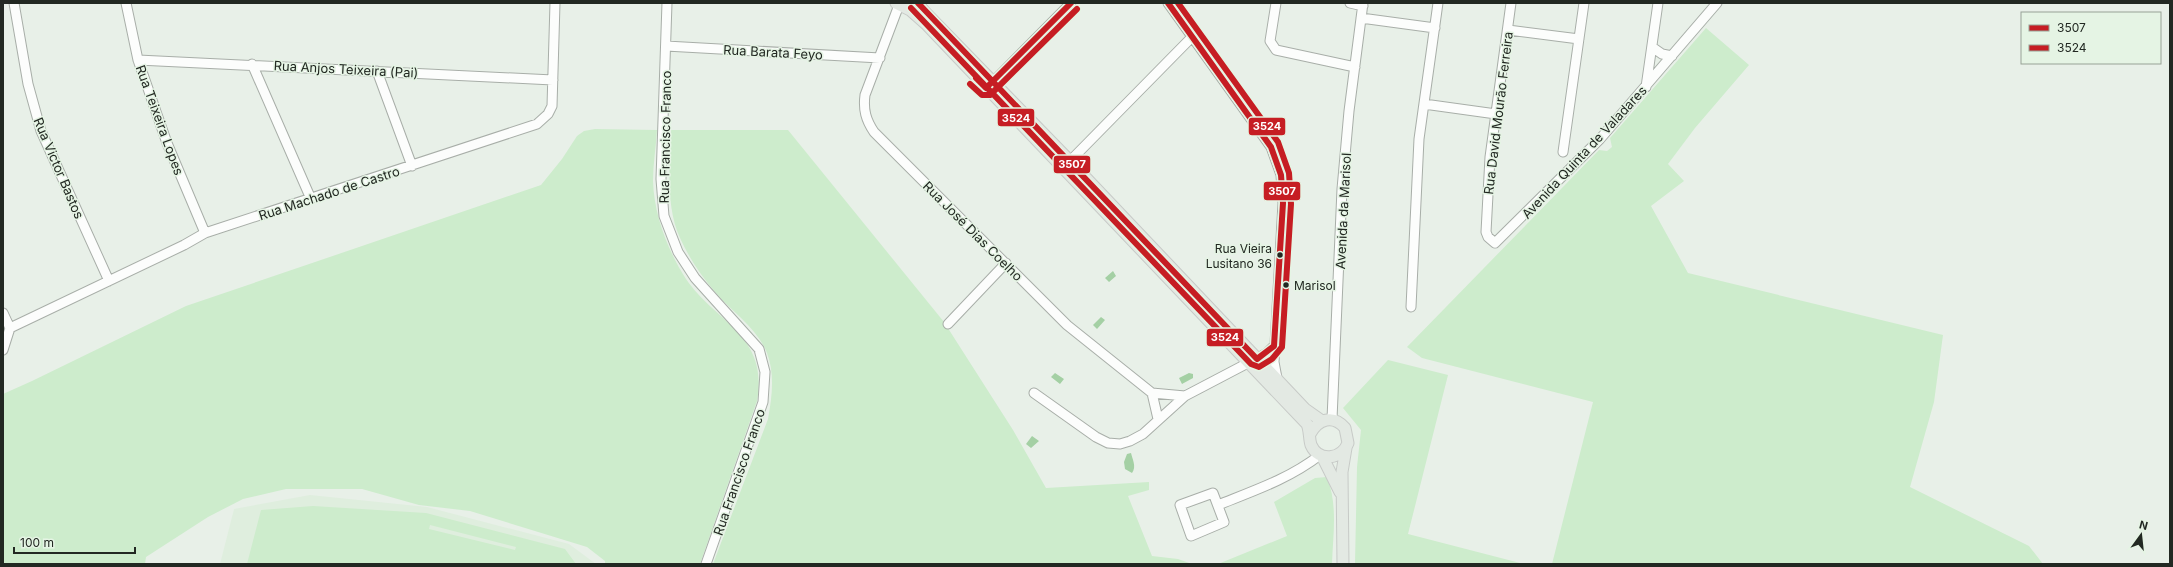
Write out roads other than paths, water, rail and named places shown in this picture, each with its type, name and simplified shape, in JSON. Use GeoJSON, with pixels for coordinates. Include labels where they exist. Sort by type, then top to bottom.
{"type":"FeatureCollection","features":[{"type":"Feature","properties":{"kind":"main road"},"geometry":{"type":"LineString","coordinates":[[918,3],[922,10],[989,85],[1254,361],[1277,378],[1305,409],[1345,428],[1348,438],[1342,472],[1343,564]]}},
{"type":"Feature","properties":{"kind":"main road"},"geometry":{"type":"LineString","coordinates":[[903,4],[1070,161],[1254,361],[1307,424],[1311,446],[1321,455],[1338,488],[1343,504]]}},
{"type":"Feature","properties":{"kind":"main road"},"geometry":{"type":"LineString","coordinates":[[1310,434],[1315,426],[1327,420]]}},
{"type":"Feature","properties":{"kind":"main road"},"geometry":{"type":"LineString","coordinates":[[1321,455],[1335,456],[1346,448]]}},
{"type":"Feature","properties":{"kind":"street","name":"Rua Victor Bastos"},"geometry":{"type":"LineString","coordinates":[[14,3],[28,84],[40,131],[109,281]]}},
{"type":"Feature","properties":{"kind":"street","name":"Rua Teixeira Lopes"},"geometry":{"type":"LineString","coordinates":[[126,3],[138,60],[167,143],[205,233]]}},
{"type":"Feature","properties":{"kind":"street","name":"Rua Machado de Castro"},"geometry":{"type":"LineString","coordinates":[[10,328],[184,245],[205,233],[537,124],[548,114],[552,106],[555,3]]}},
{"type":"Feature","properties":{"kind":"street","name":"Rua Francisco Franco"},"geometry":{"type":"LineString","coordinates":[[667,3],[661,179],[664,216],[678,252],[695,278],[759,349],[764,372],[763,402],[706,564]]}},
{"type":"Feature","properties":{"kind":"street"},"geometry":{"type":"LineString","coordinates":[[989,85],[1071,3]]}},
{"type":"Feature","properties":{"kind":"street"},"geometry":{"type":"LineString","coordinates":[[1168,3],[1271,147],[1281,175],[1283,203],[1274,346],[1274,362],[1277,378]]}},
{"type":"Feature","properties":{"kind":"street"},"geometry":{"type":"LineString","coordinates":[[1276,3],[1270,41],[1276,50],[1355,67]]}},
{"type":"Feature","properties":{"kind":"street"},"geometry":{"type":"LineString","coordinates":[[1350,3],[1363,4]]}},
{"type":"Feature","properties":{"kind":"street"},"geometry":{"type":"LineString","coordinates":[[1411,307],[1417,160],[1438,3]]}},
{"type":"Feature","properties":{"kind":"street","name":"Rua David Mourão Ferreira"},"geometry":{"type":"LineString","coordinates":[[1495,243],[1488,237],[1486,221],[1490,157],[1511,3]]}},
{"type":"Feature","properties":{"kind":"street"},"geometry":{"type":"LineString","coordinates":[[1563,152],[1584,3]]}},
{"type":"Feature","properties":{"kind":"street"},"geometry":{"type":"LineString","coordinates":[[1646,87],[1658,3]]}},
{"type":"Feature","properties":{"kind":"street","name":"Avenida Quinta de Valadares"},"geometry":{"type":"LineString","coordinates":[[1495,243],[1600,139],[1717,3]]}},
{"type":"Feature","properties":{"kind":"street","name":"Rua José Dias Coelho"},"geometry":{"type":"LineString","coordinates":[[903,4],[866,95],[864,107],[870,127],[1067,325],[1152,393]]}},
{"type":"Feature","properties":{"kind":"street","name":"Avenida da Marisol"},"geometry":{"type":"LineString","coordinates":[[1327,420],[1342,189],[1363,4]]}},
{"type":"Feature","properties":{"kind":"street"},"geometry":{"type":"LineString","coordinates":[[1361,18],[1435,28]]}},
{"type":"Feature","properties":{"kind":"street"},"geometry":{"type":"LineString","coordinates":[[1508,30],[1579,39]]}},
{"type":"Feature","properties":{"kind":"street"},"geometry":{"type":"LineString","coordinates":[[1070,161],[1193,36]]}},
{"type":"Feature","properties":{"kind":"street","name":"Rua Barata Feyo"},"geometry":{"type":"LineString","coordinates":[[666,46],[880,58]]}},
{"type":"Feature","properties":{"kind":"street"},"geometry":{"type":"LineString","coordinates":[[1652,47],[1662,54],[1672,56]]}},
{"type":"Feature","properties":{"kind":"street","name":"Rua Anjos Teixeira (Pai)"},"geometry":{"type":"LineString","coordinates":[[138,60],[377,70],[553,80]]}},
{"type":"Feature","properties":{"kind":"street"},"geometry":{"type":"LineString","coordinates":[[252,64],[311,199]]}},
{"type":"Feature","properties":{"kind":"street"},"geometry":{"type":"LineString","coordinates":[[377,70],[412,166]]}},
{"type":"Feature","properties":{"kind":"street"},"geometry":{"type":"LineString","coordinates":[[1424,104],[1496,114]]}},
{"type":"Feature","properties":{"kind":"street"},"geometry":{"type":"LineString","coordinates":[[948,324],[1006,263]]}},
{"type":"Feature","properties":{"kind":"street"},"geometry":{"type":"LineString","coordinates":[[3,313],[10,328],[3,350]]}},
{"type":"Feature","properties":{"kind":"street"},"geometry":{"type":"LineString","coordinates":[[1034,393],[1096,437],[1108,443],[1130,441],[1143,434],[1185,396],[1267,354],[1274,346]]}},
{"type":"Feature","properties":{"kind":"street"},"geometry":{"type":"LineString","coordinates":[[1158,419],[1152,393],[1185,396]]}},
{"type":"Feature","properties":{"kind":"street"},"geometry":{"type":"LineString","coordinates":[[1218,505],[1276,482],[1303,468],[1321,455]]}},
{"type":"Feature","properties":{"kind":"street"},"geometry":{"type":"LineString","coordinates":[[1213,493],[1218,505],[1224,522],[1191,536],[1180,505],[1213,493]]}},
{"type":"Feature","properties":{"kind":"place","name":"Rua Vieira Lusitano 36"},"geometry":{"type":"Point","coordinates":[1280,255]}},
{"type":"Feature","properties":{"kind":"place","name":"Marisol"},"geometry":{"type":"Point","coordinates":[1286,285]}}]}
